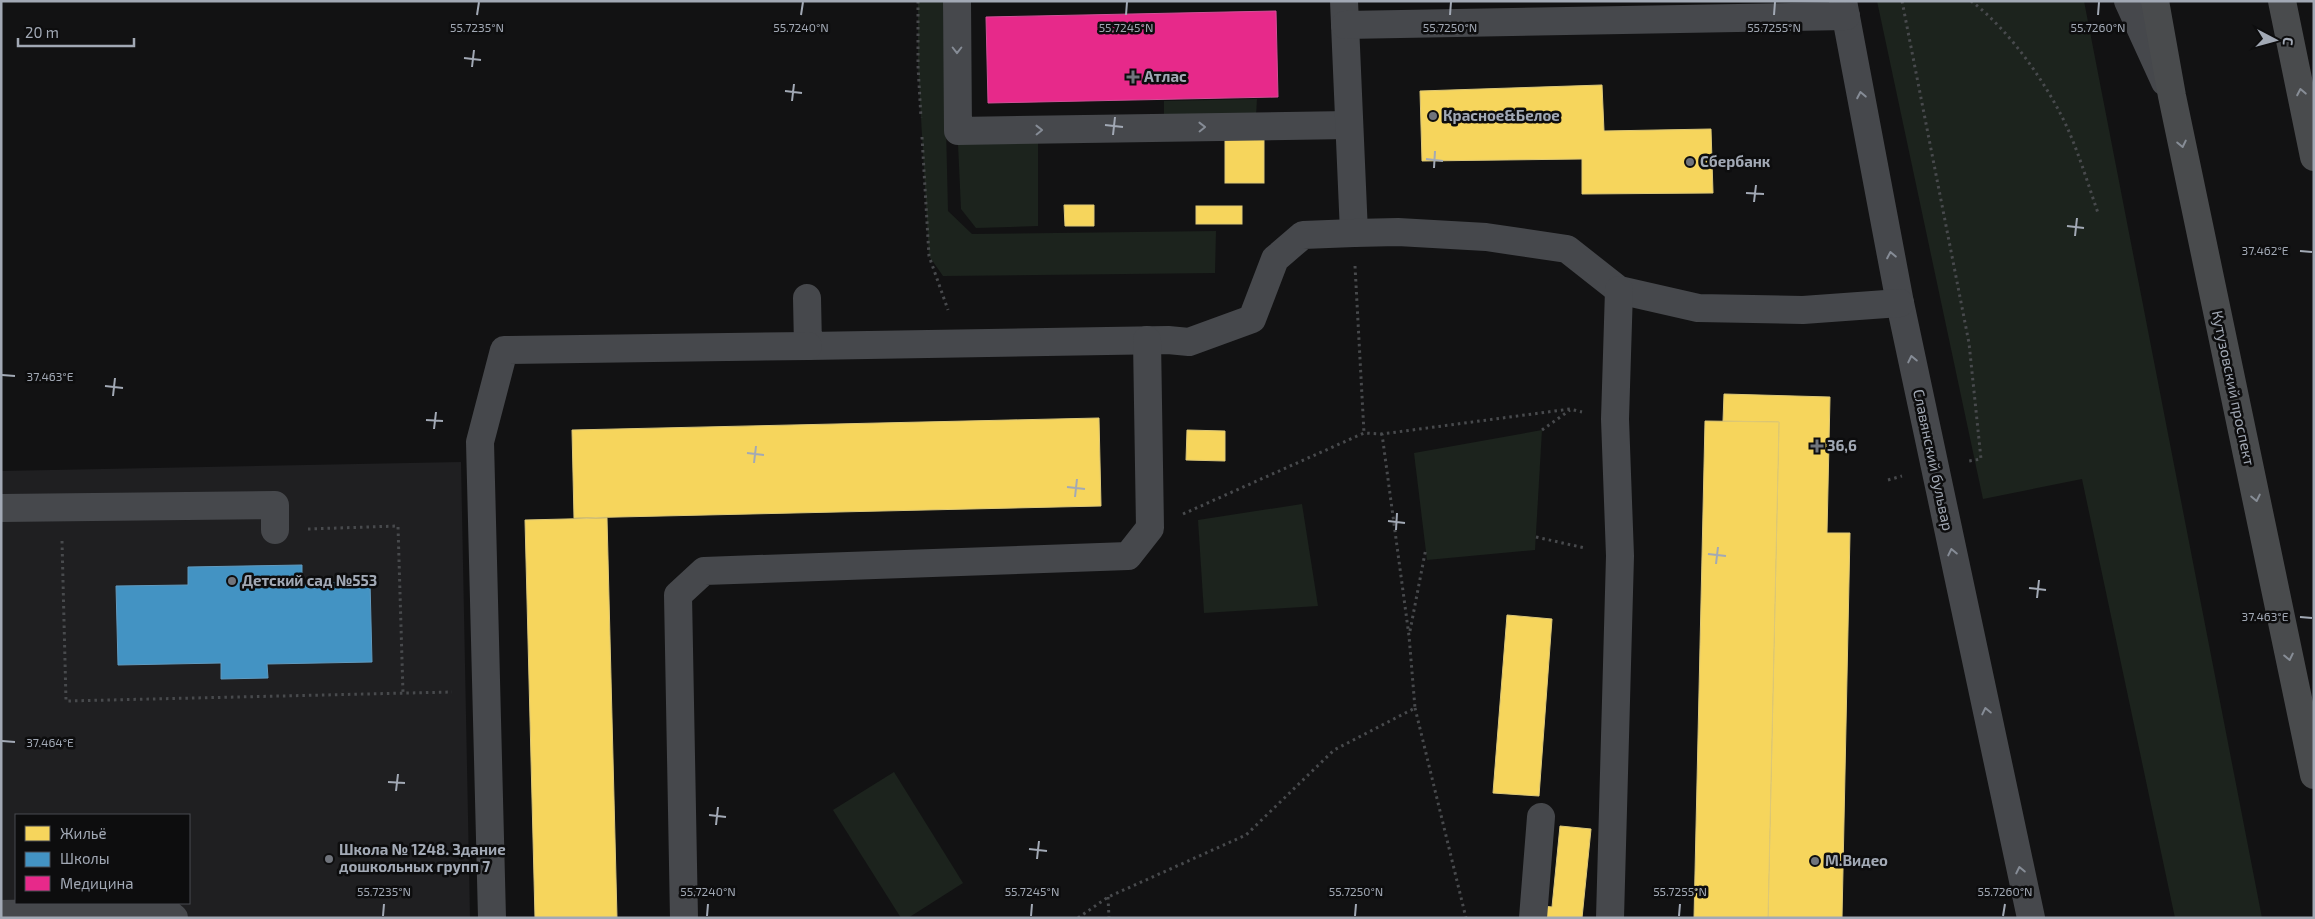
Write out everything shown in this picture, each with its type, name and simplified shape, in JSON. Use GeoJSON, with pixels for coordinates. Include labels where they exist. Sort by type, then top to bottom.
{"type":"FeatureCollection","features":[{"type":"Feature","properties":{"kind":"main road","name":"Кутузовский проспект"},"geometry":{"type":"LineString","coordinates":[[2155,1],[2172,96],[2314,775]]}},
{"type":"Feature","properties":{"kind":"main road"},"geometry":{"type":"LineString","coordinates":[[2282,1],[2314,157]]}},
{"type":"Feature","properties":{"kind":"street"},"geometry":{"type":"LineString","coordinates":[[957,1],[958,131],[1349,125]]}},
{"type":"Feature","properties":{"kind":"street"},"geometry":{"type":"LineString","coordinates":[[2128,1],[2172,96]]}},
{"type":"Feature","properties":{"kind":"street"},"geometry":{"type":"LineString","coordinates":[[1354,233],[1344,13],[1844,9]]}},
{"type":"Feature","properties":{"kind":"street","name":"Славянский бульвар"},"geometry":{"type":"LineString","coordinates":[[1844,9],[1900,303],[2031,918]]}},
{"type":"Feature","properties":{"kind":"street"},"geometry":{"type":"LineString","coordinates":[[492,918],[480,442],[504,350],[960,342],[1147,340],[1188,342],[1252,320],[1275,259],[1304,235],[1354,233],[1398,232],[1486,237],[1566,249],[1619,290],[1698,308],[1803,310],[1900,303]]}},
{"type":"Feature","properties":{"kind":"street"},"geometry":{"type":"LineString","coordinates":[[1610,918],[1620,556],[1615,419],[1619,290]]}},
{"type":"Feature","properties":{"kind":"street"},"geometry":{"type":"LineString","coordinates":[[808,298],[808,346]]}},
{"type":"Feature","properties":{"kind":"street"},"geometry":{"type":"LineString","coordinates":[[684,918],[678,595],[704,571],[1128,556],[1150,528],[1147,340]]}},
{"type":"Feature","properties":{"kind":"street"},"geometry":{"type":"LineString","coordinates":[[1,508],[275,506],[275,530]]}},
{"type":"Feature","properties":{"kind":"street"},"geometry":{"type":"LineString","coordinates":[[1533,918],[1541,818]]}},
{"type":"Feature","properties":{"kind":"street"},"geometry":{"type":"LineString","coordinates":[[1,914],[156,911],[167,912],[174,918]]}},
{"type":"Feature","properties":{"kind":"path"},"geometry":{"type":"LineString","coordinates":[[918,1],[918,66],[922,126]]}},
{"type":"Feature","properties":{"kind":"path"},"geometry":{"type":"LineString","coordinates":[[1902,1],[1969,342],[1981,459]]}},
{"type":"Feature","properties":{"kind":"path"},"geometry":{"type":"LineString","coordinates":[[1971,1],[1988,14],[2033,69],[2070,134],[2098,213]]}},
{"type":"Feature","properties":{"kind":"path"},"geometry":{"type":"LineString","coordinates":[[922,136],[929,256],[960,342]]}},
{"type":"Feature","properties":{"kind":"path"},"geometry":{"type":"LineString","coordinates":[[1354,233],[1364,433]]}},
{"type":"Feature","properties":{"kind":"path"},"geometry":{"type":"LineString","coordinates":[[1150,528],[1364,433],[1382,434],[1570,409],[1615,419]]}},
{"type":"Feature","properties":{"kind":"path"},"geometry":{"type":"LineString","coordinates":[[1542,430],[1570,409]]}},
{"type":"Feature","properties":{"kind":"path"},"geometry":{"type":"LineString","coordinates":[[1382,434],[1409,636],[1415,708],[1466,918]]}},
{"type":"Feature","properties":{"kind":"path"},"geometry":{"type":"LineString","coordinates":[[275,530],[398,526],[404,693]]}},
{"type":"Feature","properties":{"kind":"path"},"geometry":{"type":"LineString","coordinates":[[1536,537],[1620,556]]}},
{"type":"Feature","properties":{"kind":"path"},"geometry":{"type":"LineString","coordinates":[[72,538],[62,539],[66,701],[485,691]]}},
{"type":"Feature","properties":{"kind":"path"},"geometry":{"type":"LineString","coordinates":[[1409,636],[1426,548]]}},
{"type":"Feature","properties":{"kind":"path"},"geometry":{"type":"LineString","coordinates":[[1078,918],[1108,897],[1246,835],[1334,750],[1415,708]]}},
{"type":"Feature","properties":{"kind":"path"},"geometry":{"type":"LineString","coordinates":[[1108,897],[1109,918]]}},
{"type":"Feature","properties":{"kind":"shaded area"},"geometry":{"type":"Polygon","coordinates":[[[918,1],[943,1],[948,211],[972,234],[1216,231],[1215,273],[943,276],[929,256],[918,66],[918,1]]]}},
{"type":"Feature","properties":{"kind":"shaded area"},"geometry":{"type":"Polygon","coordinates":[[[1877,1],[2084,1],[2262,918],[2175,918],[2082,479],[1983,499],[1877,1]]]}},
{"type":"Feature","properties":{"kind":"shaded area"},"geometry":{"type":"Polygon","coordinates":[[[1257,99],[1256,116],[1164,117],[1164,101],[1257,99]]]}},
{"type":"Feature","properties":{"kind":"shaded area"},"geometry":{"type":"Polygon","coordinates":[[[1038,142],[1038,226],[976,228],[961,209],[958,144],[1038,142]]]}},
{"type":"Feature","properties":{"kind":"shaded area"},"geometry":{"type":"Polygon","coordinates":[[[1542,430],[1535,550],[1427,560],[1414,453],[1542,430]]]}},
{"type":"Feature","properties":{"kind":"shaded area","name":"Детский сад №553"},"geometry":{"type":"Polygon","coordinates":[[[461,462],[470,918],[1,918],[1,471],[461,462]]]}},
{"type":"Feature","properties":{"kind":"shaded area"},"geometry":{"type":"Polygon","coordinates":[[[1302,504],[1318,606],[1204,613],[1198,520],[1302,504]]]}},
{"type":"Feature","properties":{"kind":"shaded area"},"geometry":{"type":"Polygon","coordinates":[[[894,772],[963,883],[908,918],[901,918],[833,810],[894,772]]]}},
{"type":"Feature","properties":{"kind":"building: Жильё"},"geometry":{"type":"Polygon","coordinates":[[[1602,85],[1604,131],[1711,129],[1713,193],[1582,194],[1582,159],[1422,161],[1420,91],[1602,85]]]}},
{"type":"Feature","properties":{"kind":"building: Жильё"},"geometry":{"type":"Polygon","coordinates":[[[1225,138],[1264,138],[1264,183],[1225,183],[1225,138]]]}},
{"type":"Feature","properties":{"kind":"building: Жильё"},"geometry":{"type":"Polygon","coordinates":[[[1064,205],[1094,205],[1094,226],[1065,226],[1064,205]]]}},
{"type":"Feature","properties":{"kind":"building: Жильё"},"geometry":{"type":"Polygon","coordinates":[[[1196,206],[1242,206],[1242,224],[1196,224],[1196,206]]]}},
{"type":"Feature","properties":{"kind":"building: Жильё"},"geometry":{"type":"Polygon","coordinates":[[[1724,394],[1830,397],[1827,533],[1850,533],[1842,918],[1768,918],[1779,422],[1723,421],[1724,394]]]}},
{"type":"Feature","properties":{"kind":"building: Жильё"},"geometry":{"type":"Polygon","coordinates":[[[1099,418],[1101,506],[574,518],[572,430],[1099,418]]]}},
{"type":"Feature","properties":{"kind":"building: Жильё"},"geometry":{"type":"Polygon","coordinates":[[[1705,421],[1779,422],[1768,918],[1694,918],[1705,421]]]}},
{"type":"Feature","properties":{"kind":"building: Жильё"},"geometry":{"type":"Polygon","coordinates":[[[1187,430],[1225,431],[1225,461],[1186,460],[1187,430]]]}},
{"type":"Feature","properties":{"kind":"building: Жильё"},"geometry":{"type":"Polygon","coordinates":[[[607,518],[617,918],[535,918],[525,520],[607,518]]]}},
{"type":"Feature","properties":{"kind":"building: Жильё"},"geometry":{"type":"Polygon","coordinates":[[[1507,615],[1552,619],[1539,796],[1493,793],[1507,615]]]}},
{"type":"Feature","properties":{"kind":"building: Жильё"},"geometry":{"type":"Polygon","coordinates":[[[1560,826],[1591,829],[1582,918],[1542,918],[1543,906],[1552,907],[1560,826]]]}},
{"type":"Feature","properties":{"kind":"building: Школы"},"geometry":{"type":"Polygon","coordinates":[[[302,565],[302,583],[370,582],[372,662],[267,664],[268,678],[221,679],[221,663],[118,665],[116,586],[188,585],[188,567],[302,565]]]}},
{"type":"Feature","properties":{"kind":"building: Медицина","name":"Атлас"},"geometry":{"type":"Polygon","coordinates":[[[1276,11],[1278,97],[988,103],[986,17],[1276,11]]]}},
{"type":"Feature","properties":{"kind":"place","name":"Атлас"},"geometry":{"type":"Point","coordinates":[1133,77]}},
{"type":"Feature","properties":{"kind":"place","name":"Красное&Белое"},"geometry":{"type":"Point","coordinates":[1433,116]}},
{"type":"Feature","properties":{"kind":"place","name":"Сбербанк"},"geometry":{"type":"Point","coordinates":[1690,162]}},
{"type":"Feature","properties":{"kind":"place","name":"36,6"},"geometry":{"type":"Point","coordinates":[1817,446]}},
{"type":"Feature","properties":{"kind":"place","name":"Детский сад №553"},"geometry":{"type":"Point","coordinates":[232,581]}},
{"type":"Feature","properties":{"kind":"place","name":"Школа № 1248. Здание дошкольных групп 7"},"geometry":{"type":"Point","coordinates":[329,859]}},
{"type":"Feature","properties":{"kind":"place","name":"М.Видео"},"geometry":{"type":"Point","coordinates":[1815,861]}}]}
